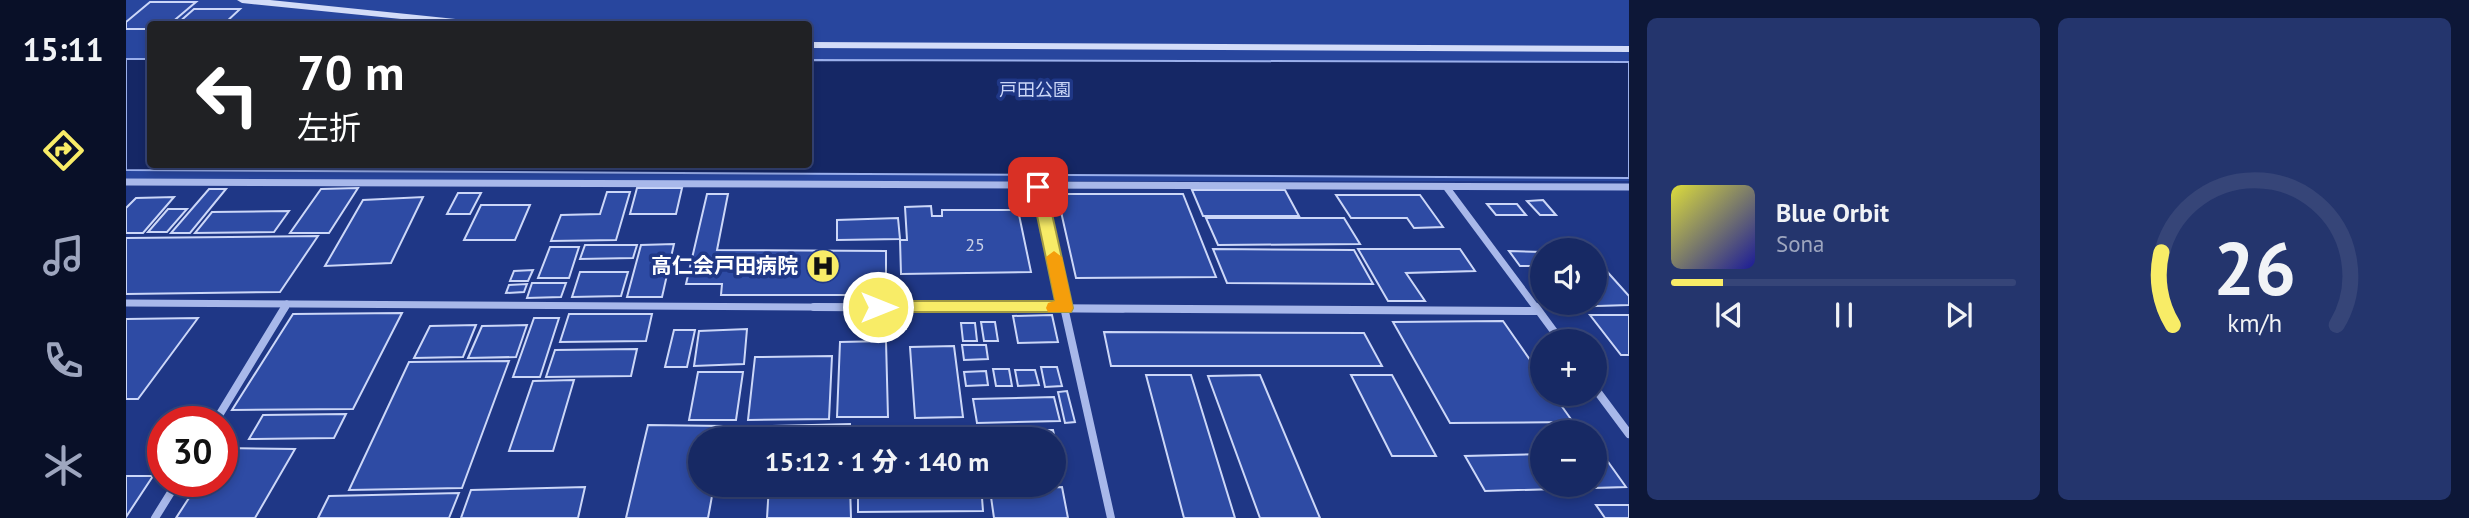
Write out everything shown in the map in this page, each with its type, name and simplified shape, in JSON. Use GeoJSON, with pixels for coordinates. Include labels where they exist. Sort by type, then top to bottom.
{"type":"FeatureCollection","features":[{"type":"Feature","properties":{"kind":"street"},"geometry":{"type":"LineString","coordinates":[[242,0],[446,21]]}},
{"type":"Feature","properties":{"kind":"street"},"geometry":{"type":"LineString","coordinates":[[812,45],[1629,49]]}},
{"type":"Feature","properties":{"kind":"street"},"geometry":{"type":"LineString","coordinates":[[126,183],[1629,187]]}},
{"type":"Feature","properties":{"kind":"street"},"geometry":{"type":"LineString","coordinates":[[1038,187],[1111,518]]}},
{"type":"Feature","properties":{"kind":"street"},"geometry":{"type":"LineString","coordinates":[[1447,188],[1530,300]]}},
{"type":"Feature","properties":{"kind":"street"},"geometry":{"type":"LineString","coordinates":[[126,303],[1530,311]]}},
{"type":"Feature","properties":{"kind":"street"},"geometry":{"type":"LineString","coordinates":[[225,406],[288,304]]}},
{"type":"Feature","properties":{"kind":"street"},"geometry":{"type":"LineString","coordinates":[[1541,315],[1552,329]]}},
{"type":"Feature","properties":{"kind":"street"},"geometry":{"type":"LineString","coordinates":[[1607,404],[1629,434]]}},
{"type":"Feature","properties":{"kind":"street"},"geometry":{"type":"LineString","coordinates":[[155,518],[168,497]]}},
{"type":"Feature","properties":{"kind":"green space","name":"戸田公園"},"geometry":{"type":"Polygon","coordinates":[[[126,0],[1629,0],[1629,181],[126,181],[126,0]]]}},
{"type":"Feature","properties":{"kind":"shaded area"},"geometry":{"type":"Polygon","coordinates":[[[126,59],[147,59],[147,168],[812,168],[812,60],[1629,62],[1629,178],[126,170],[126,59]]]}},
{"type":"Feature","properties":{"kind":"building"},"geometry":{"type":"Polygon","coordinates":[[[150,2],[196,2],[174,21],[147,21],[147,29],[126,29],[126,22],[150,2]]]}},
{"type":"Feature","properties":{"kind":"building"},"geometry":{"type":"Polygon","coordinates":[[[194,9],[240,9],[227,21],[180,21],[194,9]]]}},
{"type":"Feature","properties":{"kind":"building"},"geometry":{"type":"Polygon","coordinates":[[[358,188],[329,233],[290,233],[321,189],[358,188]]]}},
{"type":"Feature","properties":{"kind":"building"},"geometry":{"type":"Polygon","coordinates":[[[637,188],[682,188],[676,214],[630,214],[637,188]]]}},
{"type":"Feature","properties":{"kind":"building"},"geometry":{"type":"Polygon","coordinates":[[[209,189],[226,189],[190,233],[171,233],[209,189]]]}},
{"type":"Feature","properties":{"kind":"building"},"geometry":{"type":"Polygon","coordinates":[[[1192,190],[1285,190],[1299,216],[1203,216],[1192,190]]]}},
{"type":"Feature","properties":{"kind":"building"},"geometry":{"type":"Polygon","coordinates":[[[607,192],[630,192],[616,240],[551,241],[561,215],[600,214],[607,192]]]}},
{"type":"Feature","properties":{"kind":"building"},"geometry":{"type":"Polygon","coordinates":[[[458,193],[481,193],[470,214],[447,214],[458,193]]]}},
{"type":"Feature","properties":{"kind":"building"},"geometry":{"type":"Polygon","coordinates":[[[707,194],[728,194],[717,250],[886,251],[886,289],[854,289],[854,295],[721,295],[722,284],[686,284],[707,194]]]}},
{"type":"Feature","properties":{"kind":"building"},"geometry":{"type":"Polygon","coordinates":[[[1057,194],[1183,194],[1216,277],[1076,278],[1057,194]]]}},
{"type":"Feature","properties":{"kind":"building"},"geometry":{"type":"Polygon","coordinates":[[[1336,195],[1420,195],[1443,227],[1414,228],[1407,218],[1351,218],[1336,195]]]}},
{"type":"Feature","properties":{"kind":"building"},"geometry":{"type":"Polygon","coordinates":[[[174,197],[143,233],[126,233],[126,208],[136,198],[174,197]]]}},
{"type":"Feature","properties":{"kind":"building"},"geometry":{"type":"Polygon","coordinates":[[[423,197],[391,263],[325,266],[363,200],[423,197]]]}},
{"type":"Feature","properties":{"kind":"building"},"geometry":{"type":"Polygon","coordinates":[[[1543,200],[1556,215],[1540,215],[1527,201],[1543,200]]]}},
{"type":"Feature","properties":{"kind":"building"},"geometry":{"type":"Polygon","coordinates":[[[1487,204],[1517,204],[1526,215],[1496,215],[1487,204]]]}},
{"type":"Feature","properties":{"kind":"building"},"geometry":{"type":"Polygon","coordinates":[[[481,205],[530,205],[515,240],[464,240],[481,205]]]}},
{"type":"Feature","properties":{"kind":"building"},"geometry":{"type":"Polygon","coordinates":[[[931,206],[932,216],[942,216],[942,210],[1018,210],[1031,272],[901,274],[900,240],[907,240],[905,207],[931,206]]]}},
{"type":"Feature","properties":{"kind":"building"},"geometry":{"type":"Polygon","coordinates":[[[168,209],[187,209],[167,232],[148,232],[168,209]]]}},
{"type":"Feature","properties":{"kind":"building"},"geometry":{"type":"Polygon","coordinates":[[[289,211],[274,232],[195,233],[212,212],[289,211]]]}},
{"type":"Feature","properties":{"kind":"building"},"geometry":{"type":"Polygon","coordinates":[[[898,218],[900,239],[837,240],[837,220],[898,218]]]}},
{"type":"Feature","properties":{"kind":"building"},"geometry":{"type":"Polygon","coordinates":[[[1206,218],[1344,218],[1360,244],[1218,245],[1206,218]]]}},
{"type":"Feature","properties":{"kind":"building"},"geometry":{"type":"Polygon","coordinates":[[[318,236],[280,292],[126,294],[126,238],[318,236]]]}},
{"type":"Feature","properties":{"kind":"building"},"geometry":{"type":"Polygon","coordinates":[[[674,244],[662,297],[627,297],[641,245],[674,244]]]}},
{"type":"Feature","properties":{"kind":"building"},"geometry":{"type":"Polygon","coordinates":[[[585,245],[637,245],[633,258],[580,259],[585,245]]]}},
{"type":"Feature","properties":{"kind":"building"},"geometry":{"type":"Polygon","coordinates":[[[550,247],[579,247],[569,278],[538,278],[550,247]]]}},
{"type":"Feature","properties":{"kind":"building"},"geometry":{"type":"Polygon","coordinates":[[[1213,249],[1354,250],[1373,284],[1227,283],[1213,249]]]}},
{"type":"Feature","properties":{"kind":"building"},"geometry":{"type":"Polygon","coordinates":[[[1358,249],[1460,249],[1475,271],[1406,273],[1425,301],[1388,301],[1358,249]]]}},
{"type":"Feature","properties":{"kind":"building"},"geometry":{"type":"Polygon","coordinates":[[[1509,251],[1530,252],[1530,266],[1520,266],[1509,251]]]}},
{"type":"Feature","properties":{"kind":"building"},"geometry":{"type":"Polygon","coordinates":[[[533,270],[528,281],[510,281],[514,271],[533,270]]]}},
{"type":"Feature","properties":{"kind":"building"},"geometry":{"type":"Polygon","coordinates":[[[1607,271],[1629,296],[1629,305],[1607,306],[1607,271]]]}},
{"type":"Feature","properties":{"kind":"building"},"geometry":{"type":"Polygon","coordinates":[[[580,272],[628,272],[621,296],[572,297],[580,272]]]}},
{"type":"Feature","properties":{"kind":"building"},"geometry":{"type":"Polygon","coordinates":[[[532,283],[566,283],[561,297],[527,298],[532,283]]]}},
{"type":"Feature","properties":{"kind":"building"},"geometry":{"type":"Polygon","coordinates":[[[527,284],[524,292],[506,293],[509,285],[527,284]]]}},
{"type":"Feature","properties":{"kind":"building"},"geometry":{"type":"Polygon","coordinates":[[[402,313],[353,409],[238,410],[238,406],[235,406],[293,314],[402,313]]]}},
{"type":"Feature","properties":{"kind":"building"},"geometry":{"type":"Polygon","coordinates":[[[569,314],[652,314],[646,341],[560,342],[569,314]]]}},
{"type":"Feature","properties":{"kind":"building"},"geometry":{"type":"Polygon","coordinates":[[[905,315],[906,329],[881,329],[881,316],[905,315]]]}},
{"type":"Feature","properties":{"kind":"building"},"geometry":{"type":"Polygon","coordinates":[[[1052,315],[1058,342],[1018,343],[1013,316],[1052,315]]]}},
{"type":"Feature","properties":{"kind":"building"},"geometry":{"type":"Polygon","coordinates":[[[1590,315],[1629,315],[1629,355],[1621,355],[1607,337],[1607,329],[1601,329],[1590,315]]]}},
{"type":"Feature","properties":{"kind":"building"},"geometry":{"type":"Polygon","coordinates":[[[198,318],[138,399],[126,399],[126,319],[198,318]]]}},
{"type":"Feature","properties":{"kind":"building"},"geometry":{"type":"Polygon","coordinates":[[[534,318],[559,318],[540,377],[513,377],[534,318]]]}},
{"type":"Feature","properties":{"kind":"building"},"geometry":{"type":"Polygon","coordinates":[[[1503,321],[1530,360],[1530,406],[1562,406],[1572,420],[1450,423],[1393,322],[1503,321]]]}},
{"type":"Feature","properties":{"kind":"building"},"geometry":{"type":"Polygon","coordinates":[[[981,322],[995,322],[998,341],[984,341],[981,322]]]}},
{"type":"Feature","properties":{"kind":"building"},"geometry":{"type":"Polygon","coordinates":[[[961,323],[975,323],[977,341],[963,341],[961,323]]]}},
{"type":"Feature","properties":{"kind":"building"},"geometry":{"type":"Polygon","coordinates":[[[476,325],[463,357],[414,358],[430,326],[476,325]]]}},
{"type":"Feature","properties":{"kind":"building"},"geometry":{"type":"Polygon","coordinates":[[[527,325],[516,357],[468,358],[482,326],[527,325]]]}},
{"type":"Feature","properties":{"kind":"building"},"geometry":{"type":"Polygon","coordinates":[[[747,329],[744,364],[694,366],[699,331],[747,329]]]}},
{"type":"Feature","properties":{"kind":"building"},"geometry":{"type":"Polygon","coordinates":[[[674,330],[695,330],[687,367],[665,367],[674,330]]]}},
{"type":"Feature","properties":{"kind":"building"},"geometry":{"type":"Polygon","coordinates":[[[1104,332],[1364,333],[1382,366],[1111,366],[1104,332]]]}},
{"type":"Feature","properties":{"kind":"building"},"geometry":{"type":"Polygon","coordinates":[[[886,341],[888,417],[837,417],[840,342],[886,341]]]}},
{"type":"Feature","properties":{"kind":"building"},"geometry":{"type":"Polygon","coordinates":[[[962,345],[986,345],[988,359],[964,360],[962,345]]]}},
{"type":"Feature","properties":{"kind":"building"},"geometry":{"type":"Polygon","coordinates":[[[954,346],[963,417],[915,418],[910,347],[954,346]]]}},
{"type":"Feature","properties":{"kind":"building"},"geometry":{"type":"Polygon","coordinates":[[[637,349],[631,376],[546,377],[555,350],[637,349]]]}},
{"type":"Feature","properties":{"kind":"building"},"geometry":{"type":"Polygon","coordinates":[[[832,356],[829,419],[748,420],[755,357],[832,356]]]}},
{"type":"Feature","properties":{"kind":"building"},"geometry":{"type":"Polygon","coordinates":[[[509,361],[462,488],[349,490],[409,362],[509,361]]]}},
{"type":"Feature","properties":{"kind":"building"},"geometry":{"type":"Polygon","coordinates":[[[1041,367],[1057,367],[1062,386],[1045,387],[1041,367]]]}},
{"type":"Feature","properties":{"kind":"building"},"geometry":{"type":"Polygon","coordinates":[[[993,369],[1009,369],[1012,386],[996,386],[993,369]]]}},
{"type":"Feature","properties":{"kind":"building"},"geometry":{"type":"Polygon","coordinates":[[[1015,370],[1035,370],[1039,385],[1018,386],[1015,370]]]}},
{"type":"Feature","properties":{"kind":"building"},"geometry":{"type":"Polygon","coordinates":[[[986,371],[988,385],[966,386],[964,372],[986,371]]]}},
{"type":"Feature","properties":{"kind":"building"},"geometry":{"type":"Polygon","coordinates":[[[698,372],[743,372],[736,420],[689,420],[698,372]]]}},
{"type":"Feature","properties":{"kind":"building"},"geometry":{"type":"Polygon","coordinates":[[[1146,375],[1191,375],[1235,518],[1184,518],[1146,375]]]}},
{"type":"Feature","properties":{"kind":"building"},"geometry":{"type":"Polygon","coordinates":[[[1260,375],[1320,518],[1260,518],[1208,376],[1260,375]]]}},
{"type":"Feature","properties":{"kind":"building"},"geometry":{"type":"Polygon","coordinates":[[[1351,375],[1392,375],[1436,456],[1392,456],[1351,375]]]}},
{"type":"Feature","properties":{"kind":"building"},"geometry":{"type":"Polygon","coordinates":[[[574,380],[553,451],[509,451],[533,381],[574,380]]]}},
{"type":"Feature","properties":{"kind":"building"},"geometry":{"type":"Polygon","coordinates":[[[1067,391],[1075,422],[1065,423],[1058,392],[1067,391]]]}},
{"type":"Feature","properties":{"kind":"building"},"geometry":{"type":"Polygon","coordinates":[[[1054,397],[1060,421],[977,423],[973,399],[1054,397]]]}},
{"type":"Feature","properties":{"kind":"building"},"geometry":{"type":"Polygon","coordinates":[[[346,414],[334,438],[249,439],[263,415],[346,414]]]}},
{"type":"Feature","properties":{"kind":"building"},"geometry":{"type":"Polygon","coordinates":[[[850,424],[850,427],[773,426],[850,424]]]}},
{"type":"Feature","properties":{"kind":"building"},"geometry":{"type":"Polygon","coordinates":[[[648,425],[723,426],[688,427],[688,497],[712,497],[708,518],[626,518],[648,425]]]}},
{"type":"Feature","properties":{"kind":"building"},"geometry":{"type":"Polygon","coordinates":[[[238,448],[295,449],[255,518],[176,518],[190,497],[238,497],[238,448]]]}},
{"type":"Feature","properties":{"kind":"building"},"geometry":{"type":"Polygon","coordinates":[[[1530,454],[1530,490],[1485,491],[1465,456],[1530,454]]]}},
{"type":"Feature","properties":{"kind":"building"},"geometry":{"type":"Polygon","coordinates":[[[1607,460],[1626,487],[1607,488],[1607,460]]]}},
{"type":"Feature","properties":{"kind":"building"},"geometry":{"type":"Polygon","coordinates":[[[126,476],[147,476],[147,485],[126,517],[126,476]]]}},
{"type":"Feature","properties":{"kind":"building"},"geometry":{"type":"Polygon","coordinates":[[[585,487],[578,518],[461,518],[471,490],[585,487]]]}},
{"type":"Feature","properties":{"kind":"building"},"geometry":{"type":"Polygon","coordinates":[[[459,493],[449,518],[318,518],[329,496],[459,493]]]}},
{"type":"Feature","properties":{"kind":"building"},"geometry":{"type":"Polygon","coordinates":[[[768,497],[850,497],[851,518],[767,518],[768,497]]]}},
{"type":"Feature","properties":{"kind":"building"},"geometry":{"type":"Polygon","coordinates":[[[858,497],[982,497],[983,511],[858,512],[858,497]]]}},
{"type":"Feature","properties":{"kind":"building"},"geometry":{"type":"Polygon","coordinates":[[[991,497],[1064,497],[1068,518],[994,518],[991,497]]]}},
{"type":"Feature","properties":{"kind":"building"},"geometry":{"type":"Polygon","coordinates":[[[1596,505],[1629,505],[1629,518],[1605,518],[1596,505]]]}},
{"type":"Feature","properties":{"kind":"slow traffic"},"geometry":{"type":"LineString","coordinates":[[1054,257],[1065,308],[1054,308]]}},
{"type":"Feature","properties":{"kind":"place","name":"高仁会戸田病院"},"geometry":{"type":"Point","coordinates":[823,266]}},
{"type":"Feature","properties":{"kind":"route"},"geometry":{"type":"LineString","coordinates":[[878,307],[1065,308],[1038,187]]}}]}
